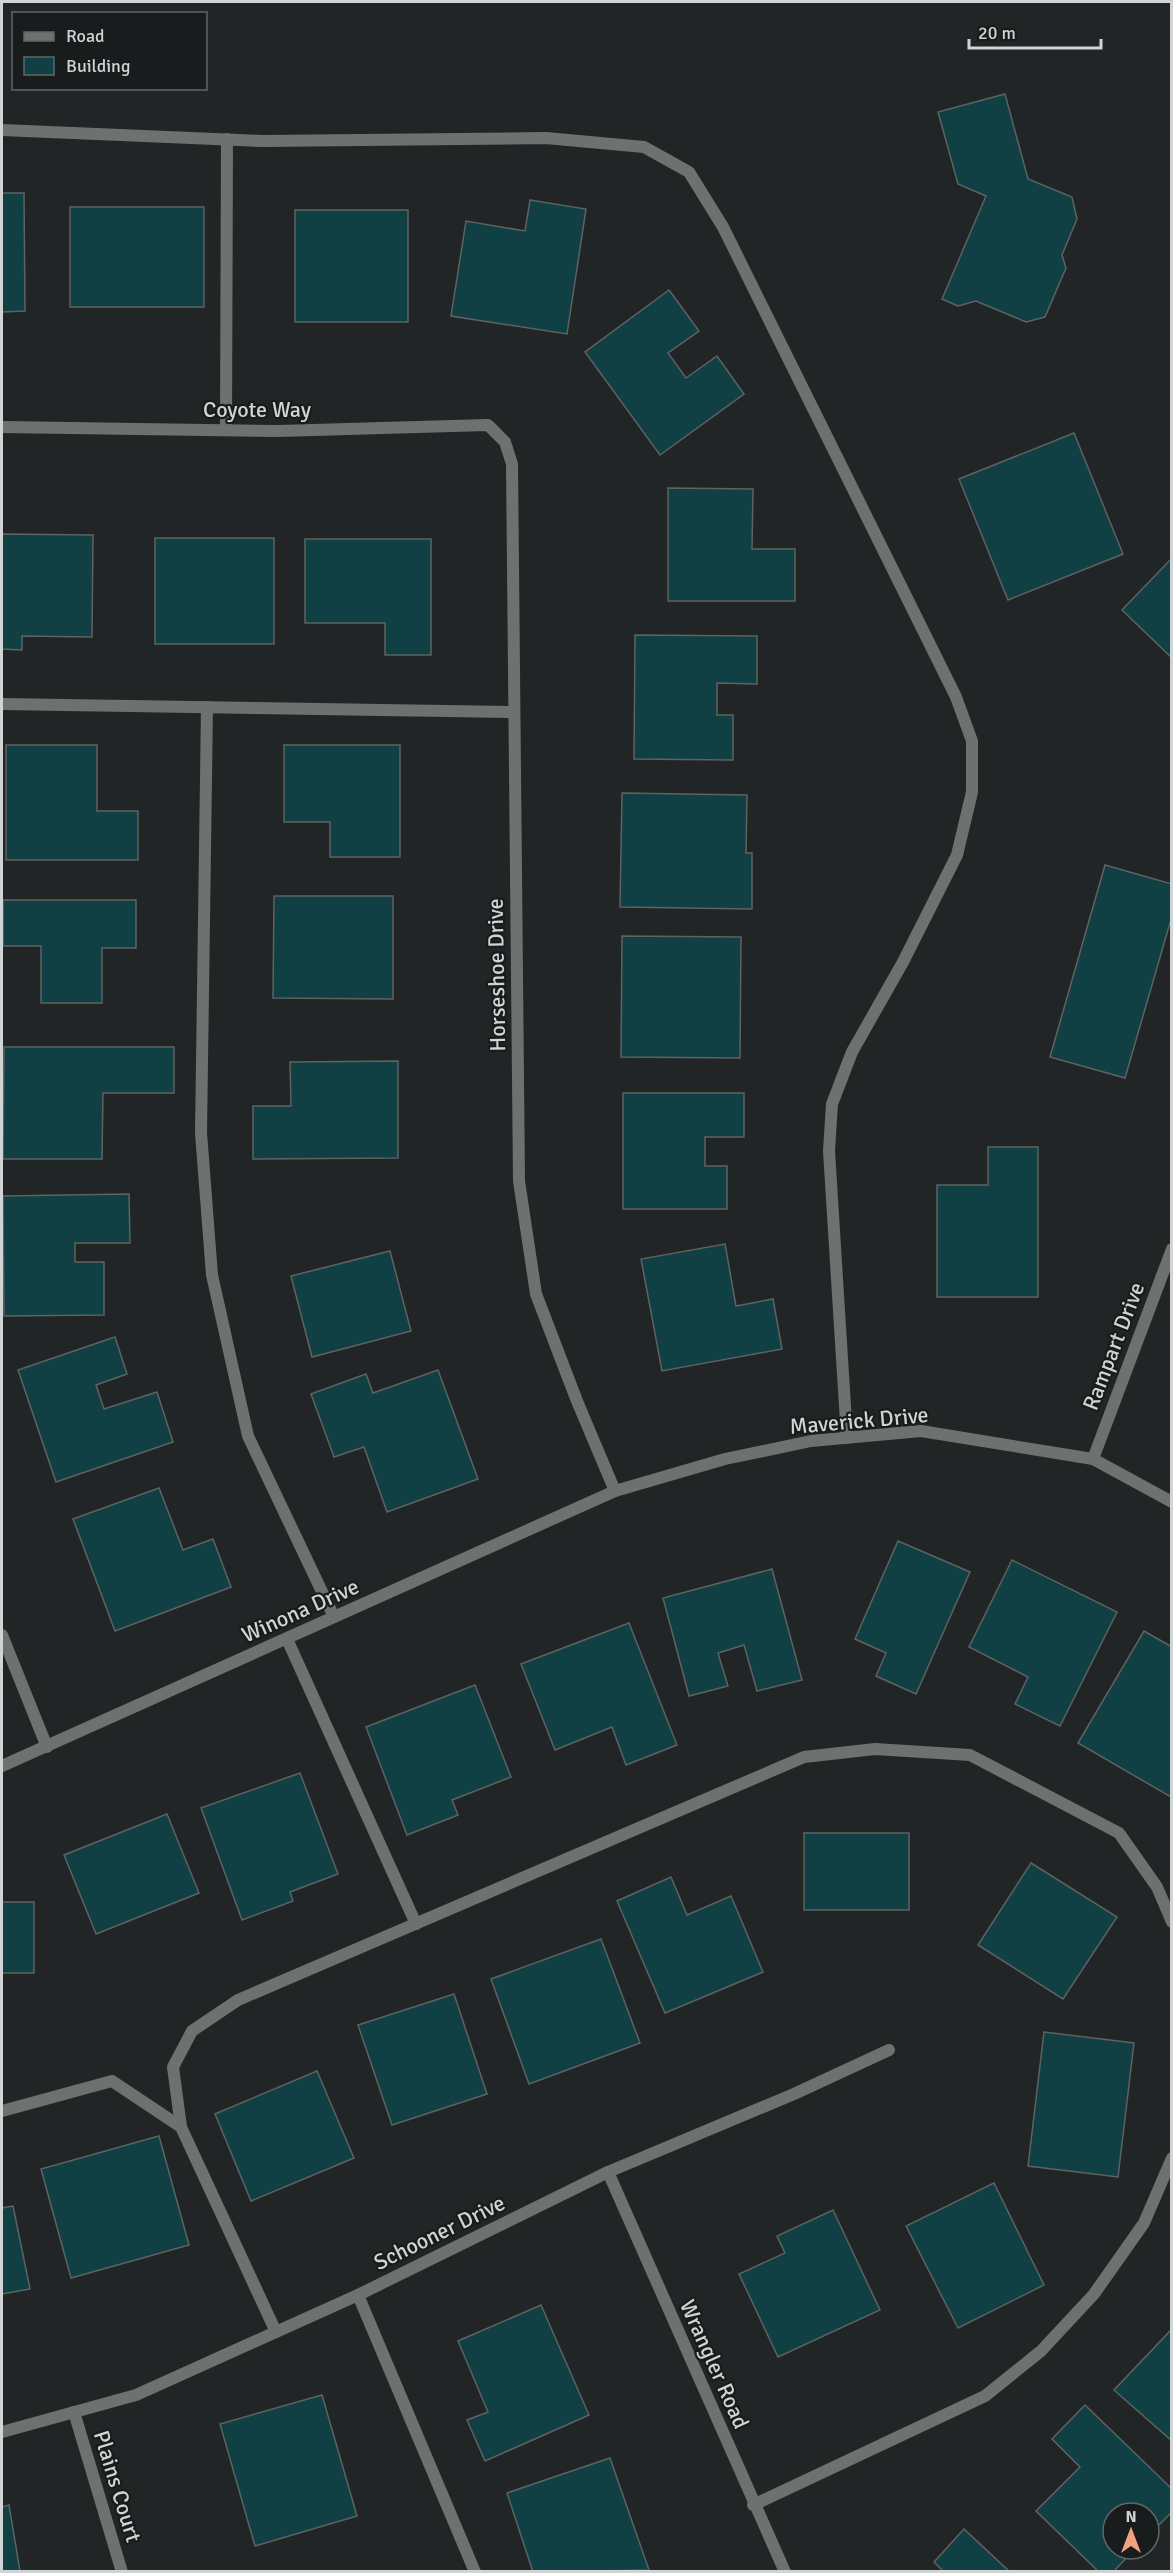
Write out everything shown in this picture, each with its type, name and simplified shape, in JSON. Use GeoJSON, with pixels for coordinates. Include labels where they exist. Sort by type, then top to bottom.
{"type":"FeatureCollection","features":[{"type":"Feature","properties":{"kind":"street"},"geometry":{"type":"LineString","coordinates":[[2,130],[227,140],[546,138],[644,147],[689,172],[723,226],[956,697],[972,741],[972,792],[957,855],[903,962],[852,1052],[832,1104],[829,1151],[847,1438]]}},
{"type":"Feature","properties":{"kind":"street"},"geometry":{"type":"LineString","coordinates":[[226,430],[227,140]]}},
{"type":"Feature","properties":{"kind":"street","name":"Coyote Way"},"geometry":{"type":"LineString","coordinates":[[2,427],[226,430],[488,425],[505,442]]}},
{"type":"Feature","properties":{"kind":"street","name":"Horseshoe Drive"},"geometry":{"type":"LineString","coordinates":[[505,442],[512,464],[519,1181],[536,1294],[615,1491]]}},
{"type":"Feature","properties":{"kind":"street"},"geometry":{"type":"LineString","coordinates":[[2,704],[514,712]]}},
{"type":"Feature","properties":{"kind":"street"},"geometry":{"type":"LineString","coordinates":[[207,708],[201,1133],[212,1275],[248,1436],[334,1617]]}},
{"type":"Feature","properties":{"kind":"street","name":"Rampart Drive"},"geometry":{"type":"LineString","coordinates":[[1093,1459],[1172,1249]]}},
{"type":"Feature","properties":{"kind":"street","name":"Maverick Drive"},"geometry":{"type":"LineString","coordinates":[[615,1491],[725,1459],[811,1441],[921,1431],[1093,1459],[1172,1502]]}},
{"type":"Feature","properties":{"kind":"street","name":"Winona Drive"},"geometry":{"type":"LineString","coordinates":[[2,1766],[615,1491]]}},
{"type":"Feature","properties":{"kind":"street"},"geometry":{"type":"LineString","coordinates":[[2,1635],[47,1747]]}},
{"type":"Feature","properties":{"kind":"street"},"geometry":{"type":"LineString","coordinates":[[287,1639],[416,1924]]}},
{"type":"Feature","properties":{"kind":"street"},"geometry":{"type":"LineString","coordinates":[[276,2332],[181,2127],[173,2067],[192,2031],[238,2000],[804,1757],[875,1749],[970,1755],[1119,1833],[1157,1887],[1172,1922]]}},
{"type":"Feature","properties":{"kind":"street","name":"Schooner Drive"},"geometry":{"type":"LineString","coordinates":[[2,2432],[136,2395],[358,2295],[608,2172],[794,2094],[888,2050]]}},
{"type":"Feature","properties":{"kind":"street"},"geometry":{"type":"LineString","coordinates":[[2,2111],[112,2081],[181,2127]]}},
{"type":"Feature","properties":{"kind":"street"},"geometry":{"type":"LineString","coordinates":[[753,2505],[985,2396],[1041,2351],[1094,2295],[1144,2223],[1172,2158]]}},
{"type":"Feature","properties":{"kind":"street","name":"Wrangler Road"},"geometry":{"type":"LineString","coordinates":[[608,2172],[784,2571]]}},
{"type":"Feature","properties":{"kind":"street"},"geometry":{"type":"LineString","coordinates":[[358,2295],[475,2571]]}},
{"type":"Feature","properties":{"kind":"street","name":"Plains Court"},"geometry":{"type":"LineString","coordinates":[[74,2412],[122,2571]]}},
{"type":"Feature","properties":{"kind":"building"},"geometry":{"type":"Polygon","coordinates":[[[1005,94],[1028,179],[1072,197],[1077,219],[1062,255],[1066,268],[1045,317],[1026,322],[976,301],[958,306],[942,299],[986,196],[958,184],[938,112],[1005,94]]]}},
{"type":"Feature","properties":{"kind":"building"},"geometry":{"type":"Polygon","coordinates":[[[2,193],[24,193],[25,311],[2,312],[2,193]]]}},
{"type":"Feature","properties":{"kind":"building"},"geometry":{"type":"Polygon","coordinates":[[[530,200],[586,209],[567,334],[451,316],[466,221],[525,231],[530,200]]]}},
{"type":"Feature","properties":{"kind":"building"},"geometry":{"type":"Polygon","coordinates":[[[70,207],[204,207],[204,307],[70,307],[70,207]]]}},
{"type":"Feature","properties":{"kind":"building"},"geometry":{"type":"Polygon","coordinates":[[[295,210],[408,210],[408,322],[295,322],[295,210]]]}},
{"type":"Feature","properties":{"kind":"building"},"geometry":{"type":"Polygon","coordinates":[[[669,290],[699,331],[668,353],[686,378],[717,356],[744,394],[660,455],[585,352],[669,290]]]}},
{"type":"Feature","properties":{"kind":"building"},"geometry":{"type":"Polygon","coordinates":[[[1074,433],[1123,554],[1008,600],[959,479],[1074,433]]]}},
{"type":"Feature","properties":{"kind":"building"},"geometry":{"type":"Polygon","coordinates":[[[668,488],[753,489],[752,549],[795,549],[795,601],[668,601],[668,488]]]}},
{"type":"Feature","properties":{"kind":"building"},"geometry":{"type":"Polygon","coordinates":[[[2,534],[93,535],[92,637],[22,636],[22,650],[2,649],[2,534]]]}},
{"type":"Feature","properties":{"kind":"building"},"geometry":{"type":"Polygon","coordinates":[[[155,538],[274,538],[274,644],[155,644],[155,538]]]}},
{"type":"Feature","properties":{"kind":"building"},"geometry":{"type":"Polygon","coordinates":[[[305,539],[431,539],[431,655],[385,655],[385,623],[305,623],[305,539]]]}},
{"type":"Feature","properties":{"kind":"building"},"geometry":{"type":"Polygon","coordinates":[[[1172,558],[1172,658],[1122,610],[1172,558]]]}},
{"type":"Feature","properties":{"kind":"building"},"geometry":{"type":"Polygon","coordinates":[[[635,635],[757,636],[757,684],[717,683],[717,715],[733,715],[733,760],[634,759],[635,635]]]}},
{"type":"Feature","properties":{"kind":"building"},"geometry":{"type":"Polygon","coordinates":[[[6,745],[97,745],[97,811],[138,811],[138,860],[6,860],[6,745]]]}},
{"type":"Feature","properties":{"kind":"building"},"geometry":{"type":"Polygon","coordinates":[[[284,745],[400,745],[400,857],[330,857],[330,822],[284,822],[284,745]]]}},
{"type":"Feature","properties":{"kind":"building"},"geometry":{"type":"Polygon","coordinates":[[[622,793],[747,795],[746,853],[752,853],[752,909],[620,907],[622,793]]]}},
{"type":"Feature","properties":{"kind":"building"},"geometry":{"type":"Polygon","coordinates":[[[1105,865],[1172,884],[1172,916],[1125,1078],[1050,1057],[1105,865]]]}},
{"type":"Feature","properties":{"kind":"building"},"geometry":{"type":"Polygon","coordinates":[[[274,896],[393,896],[393,999],[273,998],[274,896]]]}},
{"type":"Feature","properties":{"kind":"building"},"geometry":{"type":"Polygon","coordinates":[[[3,900],[136,900],[136,948],[102,948],[102,1003],[41,1003],[41,946],[3,946],[3,900]]]}},
{"type":"Feature","properties":{"kind":"building"},"geometry":{"type":"Polygon","coordinates":[[[622,936],[741,937],[740,1058],[621,1057],[622,936]]]}},
{"type":"Feature","properties":{"kind":"building"},"geometry":{"type":"Polygon","coordinates":[[[4,1047],[174,1047],[174,1093],[103,1093],[102,1159],[3,1159],[4,1047]]]}},
{"type":"Feature","properties":{"kind":"building"},"geometry":{"type":"Polygon","coordinates":[[[398,1061],[398,1158],[253,1159],[253,1106],[291,1106],[290,1062],[398,1061]]]}},
{"type":"Feature","properties":{"kind":"building"},"geometry":{"type":"Polygon","coordinates":[[[623,1093],[744,1093],[744,1137],[705,1137],[705,1166],[727,1166],[727,1209],[623,1209],[623,1093]]]}},
{"type":"Feature","properties":{"kind":"building"},"geometry":{"type":"Polygon","coordinates":[[[988,1147],[1038,1147],[1038,1297],[937,1297],[937,1185],[988,1185],[988,1147]]]}},
{"type":"Feature","properties":{"kind":"building"},"geometry":{"type":"Polygon","coordinates":[[[129,1194],[130,1243],[75,1243],[75,1262],[104,1262],[104,1315],[4,1316],[3,1196],[129,1194]]]}},
{"type":"Feature","properties":{"kind":"building"},"geometry":{"type":"Polygon","coordinates":[[[725,1244],[736,1306],[773,1299],[782,1349],[662,1371],[641,1259],[725,1244]]]}},
{"type":"Feature","properties":{"kind":"building"},"geometry":{"type":"Polygon","coordinates":[[[390,1251],[411,1331],[312,1357],[291,1276],[390,1251]]]}},
{"type":"Feature","properties":{"kind":"building"},"geometry":{"type":"Polygon","coordinates":[[[115,1337],[127,1374],[96,1385],[104,1409],[157,1392],[173,1442],[56,1482],[18,1370],[115,1337]]]}},
{"type":"Feature","properties":{"kind":"building"},"geometry":{"type":"Polygon","coordinates":[[[438,1370],[478,1479],[387,1512],[364,1447],[334,1457],[311,1394],[366,1374],[373,1393],[438,1370]]]}},
{"type":"Feature","properties":{"kind":"building"},"geometry":{"type":"Polygon","coordinates":[[[159,1488],[183,1550],[213,1539],[231,1587],[115,1631],[73,1519],[159,1488]]]}},
{"type":"Feature","properties":{"kind":"building"},"geometry":{"type":"Polygon","coordinates":[[[898,1541],[970,1572],[916,1694],[876,1676],[886,1653],[855,1639],[898,1541]]]}},
{"type":"Feature","properties":{"kind":"building"},"geometry":{"type":"Polygon","coordinates":[[[1012,1560],[1117,1612],[1060,1726],[1015,1704],[1028,1677],[969,1647],[1012,1560]]]}},
{"type":"Feature","properties":{"kind":"building"},"geometry":{"type":"Polygon","coordinates":[[[772,1569],[802,1680],[757,1691],[744,1645],[718,1653],[728,1686],[689,1696],[663,1598],[772,1569]]]}},
{"type":"Feature","properties":{"kind":"building"},"geometry":{"type":"Polygon","coordinates":[[[629,1623],[677,1745],[626,1765],[612,1727],[555,1750],[521,1664],[629,1623]]]}},
{"type":"Feature","properties":{"kind":"building"},"geometry":{"type":"Polygon","coordinates":[[[1144,1631],[1172,1647],[1171,1797],[1078,1743],[1144,1631]]]}},
{"type":"Feature","properties":{"kind":"building"},"geometry":{"type":"Polygon","coordinates":[[[475,1685],[511,1777],[452,1800],[458,1815],[407,1835],[366,1727],[475,1685]]]}},
{"type":"Feature","properties":{"kind":"building"},"geometry":{"type":"Polygon","coordinates":[[[300,1773],[338,1874],[290,1892],[293,1901],[242,1920],[201,1808],[300,1773]]]}},
{"type":"Feature","properties":{"kind":"building"},"geometry":{"type":"Polygon","coordinates":[[[167,1814],[199,1893],[96,1934],[64,1855],[167,1814]]]}},
{"type":"Feature","properties":{"kind":"building"},"geometry":{"type":"Polygon","coordinates":[[[804,1833],[909,1833],[909,1910],[804,1910],[804,1833]]]}},
{"type":"Feature","properties":{"kind":"building"},"geometry":{"type":"Polygon","coordinates":[[[1031,1863],[1117,1917],[1063,1999],[978,1945],[1031,1863]]]}},
{"type":"Feature","properties":{"kind":"building"},"geometry":{"type":"Polygon","coordinates":[[[671,1877],[687,1915],[731,1896],[763,1972],[665,2013],[617,1901],[671,1877]]]}},
{"type":"Feature","properties":{"kind":"building"},"geometry":{"type":"Polygon","coordinates":[[[2,1902],[34,1902],[34,1973],[2,1973],[2,1902]]]}},
{"type":"Feature","properties":{"kind":"building"},"geometry":{"type":"Polygon","coordinates":[[[601,1939],[640,2043],[529,2084],[491,1979],[601,1939]]]}},
{"type":"Feature","properties":{"kind":"building"},"geometry":{"type":"Polygon","coordinates":[[[454,1994],[487,2094],[392,2125],[358,2025],[454,1994]]]}},
{"type":"Feature","properties":{"kind":"building"},"geometry":{"type":"Polygon","coordinates":[[[1044,2032],[1134,2043],[1118,2177],[1028,2166],[1044,2032]]]}},
{"type":"Feature","properties":{"kind":"building"},"geometry":{"type":"Polygon","coordinates":[[[317,2071],[354,2158],[251,2201],[215,2114],[317,2071]]]}},
{"type":"Feature","properties":{"kind":"building"},"geometry":{"type":"Polygon","coordinates":[[[159,2136],[189,2245],[71,2278],[41,2169],[159,2136]]]}},
{"type":"Feature","properties":{"kind":"building"},"geometry":{"type":"Polygon","coordinates":[[[994,2183],[1044,2285],[958,2328],[906,2226],[994,2183]]]}},
{"type":"Feature","properties":{"kind":"building"},"geometry":{"type":"Polygon","coordinates":[[[13,2206],[30,2289],[2,2294],[2,2208],[13,2206]]]}},
{"type":"Feature","properties":{"kind":"building"},"geometry":{"type":"Polygon","coordinates":[[[833,2210],[880,2310],[778,2357],[739,2274],[785,2253],[777,2236],[833,2210]]]}},
{"type":"Feature","properties":{"kind":"building"},"geometry":{"type":"Polygon","coordinates":[[[541,2305],[589,2415],[485,2461],[467,2420],[488,2412],[458,2341],[541,2305]]]}},
{"type":"Feature","properties":{"kind":"building"},"geometry":{"type":"Polygon","coordinates":[[[1172,2329],[1172,2441],[1114,2390],[1172,2329]]]}},
{"type":"Feature","properties":{"kind":"building"},"geometry":{"type":"Polygon","coordinates":[[[322,2395],[357,2516],[255,2546],[220,2424],[322,2395]]]}},
{"type":"Feature","properties":{"kind":"building"},"geometry":{"type":"Polygon","coordinates":[[[1085,2405],[1172,2489],[1172,2512],[1161,2523],[1161,2501],[1101,2501],[1101,2561],[1124,2561],[1113,2572],[1099,2572],[1036,2511],[1080,2467],[1052,2439],[1085,2405]]]}},
{"type":"Feature","properties":{"kind":"building"},"geometry":{"type":"Polygon","coordinates":[[[610,2458],[649,2570],[533,2572],[507,2493],[610,2458]]]}},
{"type":"Feature","properties":{"kind":"building"},"geometry":{"type":"Polygon","coordinates":[[[9,2505],[20,2571],[18,2572],[2,2572],[2,2507],[9,2505]]]}},
{"type":"Feature","properties":{"kind":"building"},"geometry":{"type":"Polygon","coordinates":[[[964,2529],[1010,2572],[944,2572],[934,2562],[964,2529]]]}}]}
